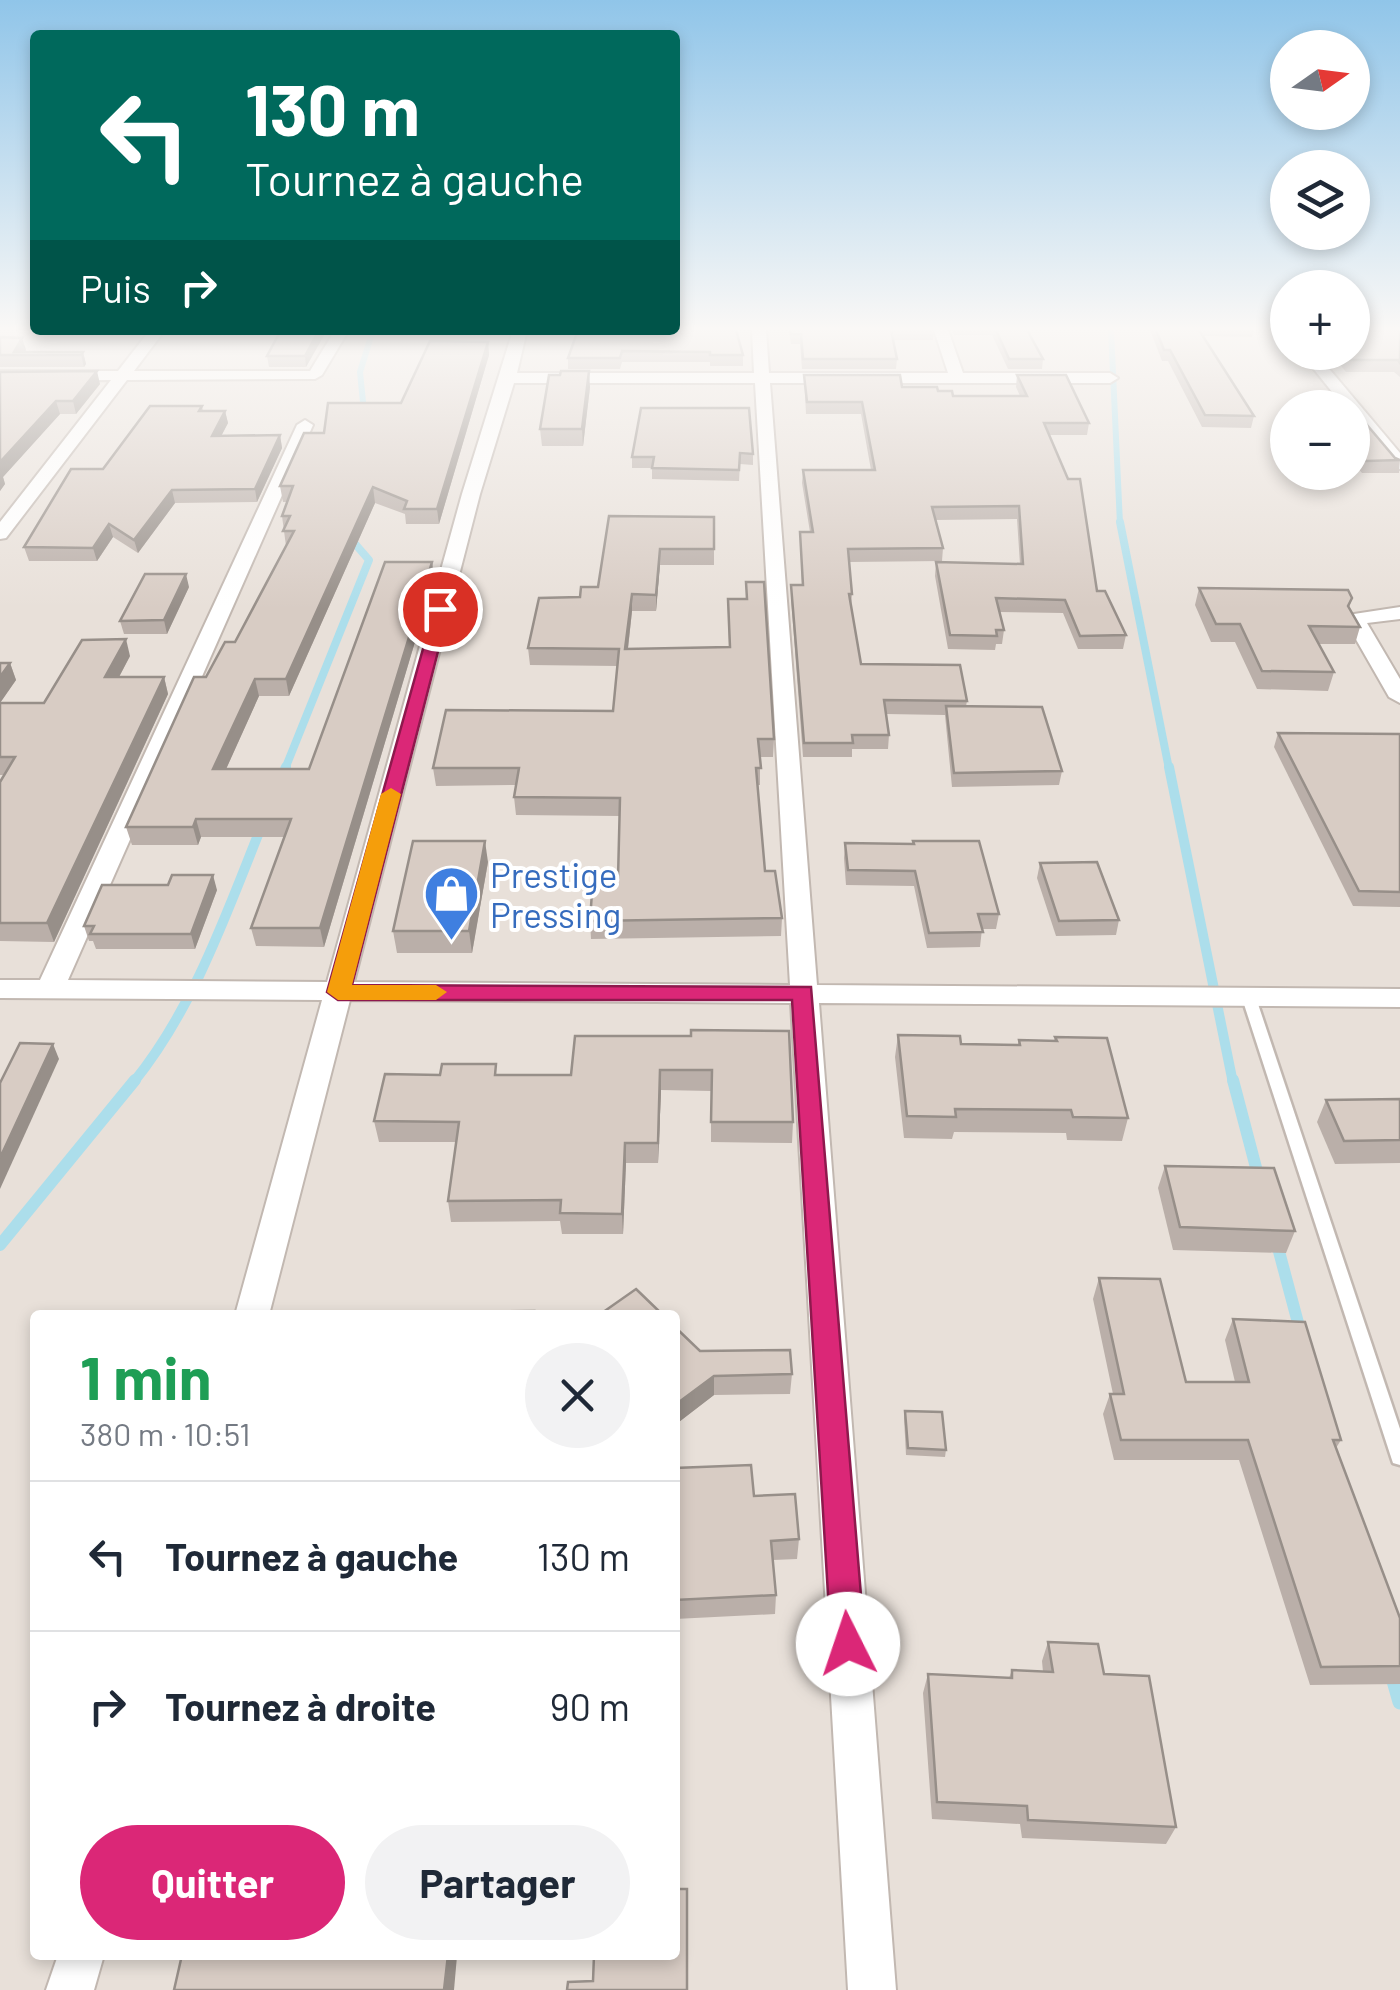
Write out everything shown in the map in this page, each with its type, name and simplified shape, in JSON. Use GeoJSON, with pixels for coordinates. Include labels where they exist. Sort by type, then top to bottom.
{"type":"FeatureCollection","features":[{"type":"Feature","properties":{"kind":"street"},"geometry":{"type":"LineString","coordinates":[[0,534],[87,423]]}},
{"type":"Feature","properties":{"kind":"street"},"geometry":{"type":"LineString","coordinates":[[253,1310],[471,494],[494,423]]}},
{"type":"Feature","properties":{"kind":"street"},"geometry":{"type":"LineString","coordinates":[[766,423],[872,1990]]}},
{"type":"Feature","properties":{"kind":"street"},"geometry":{"type":"LineString","coordinates":[[1366,423],[1400,464]]}},
{"type":"Feature","properties":{"kind":"street"},"geometry":{"type":"LineString","coordinates":[[50,989],[305,425]]}},
{"type":"Feature","properties":{"kind":"street"},"geometry":{"type":"LineString","coordinates":[[1400,613],[1356,622],[1400,697]]}},
{"type":"Feature","properties":{"kind":"street"},"geometry":{"type":"LineString","coordinates":[[0,989],[1400,998]]}},
{"type":"Feature","properties":{"kind":"street"},"geometry":{"type":"LineString","coordinates":[[70,1990],[79,1960]]}},
{"type":"Feature","properties":{"kind":"lane"},"geometry":{"type":"LineString","coordinates":[[1250,998],[1400,1457]]}},
{"type":"Feature","properties":{"kind":"shaded area"},"geometry":{"type":"Polygon","coordinates":[[[0,423],[1270,423],[1270,490],[1370,490],[1370,423],[1400,423],[1400,1990],[0,1990],[0,423]]]}},
{"type":"Feature","properties":{"kind":"building"},"geometry":{"type":"Polygon","coordinates":[[[0,423],[36,423],[0,462],[0,423]]]}},
{"type":"Feature","properties":{"kind":"building"},"geometry":{"type":"Polygon","coordinates":[[[137,423],[219,423],[212,436],[280,435],[255,489],[172,490],[134,540],[109,524],[93,548],[24,547],[71,469],[103,469],[137,423]]]}},
{"type":"Feature","properties":{"kind":"building"},"geometry":{"type":"Polygon","coordinates":[[[325,423],[463,423],[437,509],[404,509],[407,501],[373,487],[286,679],[255,679],[213,769],[309,769],[385,562],[432,562],[320,928],[251,928],[291,819],[196,819],[193,827],[126,827],[194,677],[206,677],[225,642],[235,642],[294,531],[283,531],[290,516],[282,516],[293,486],[280,486],[304,433],[324,433],[325,423]]]}},
{"type":"Feature","properties":{"kind":"building"},"geometry":{"type":"Polygon","coordinates":[[[541,423],[583,423],[582,429],[540,429],[541,423]]]}},
{"type":"Feature","properties":{"kind":"building"},"geometry":{"type":"Polygon","coordinates":[[[638,423],[750,423],[753,454],[740,453],[739,470],[652,468],[654,457],[632,457],[638,423]]]}},
{"type":"Feature","properties":{"kind":"building"},"geometry":{"type":"Polygon","coordinates":[[[866,423],[1089,423],[1044,423],[1068,479],[1080,479],[1097,591],[1105,591],[1126,635],[1080,636],[1065,600],[996,598],[1004,630],[996,630],[997,636],[950,635],[936,562],[1023,564],[1019,506],[932,507],[943,548],[848,549],[849,594],[861,664],[960,665],[967,701],[884,700],[889,735],[852,735],[853,743],[804,743],[791,585],[803,585],[800,532],[813,532],[803,470],[875,470],[866,423]]]}},
{"type":"Feature","properties":{"kind":"building"},"geometry":{"type":"Polygon","coordinates":[[[1370,429],[1395,458],[1400,460],[1370,461],[1370,429]]]}},
{"type":"Feature","properties":{"kind":"building"},"geometry":{"type":"Polygon","coordinates":[[[609,516],[714,517],[714,549],[660,549],[656,595],[632,594],[625,649],[730,647],[728,599],[747,599],[746,582],[764,582],[774,739],[758,739],[761,768],[756,768],[765,871],[775,871],[782,918],[590,921],[593,878],[618,878],[620,798],[514,797],[519,768],[433,768],[446,710],[613,711],[619,649],[528,648],[539,598],[580,597],[581,587],[598,587],[609,516]]]}},
{"type":"Feature","properties":{"kind":"building"},"geometry":{"type":"Polygon","coordinates":[[[145,574],[186,574],[164,620],[120,621],[145,574]]]}},
{"type":"Feature","properties":{"kind":"building"},"geometry":{"type":"Polygon","coordinates":[[[1199,588],[1348,590],[1352,598],[1348,606],[1360,627],[1309,626],[1334,672],[1262,671],[1240,624],[1216,624],[1199,588]]]}},
{"type":"Feature","properties":{"kind":"building"},"geometry":{"type":"Polygon","coordinates":[[[126,639],[105,677],[164,677],[47,923],[0,923],[0,782],[15,757],[0,757],[0,703],[44,703],[82,640],[126,639]]]}},
{"type":"Feature","properties":{"kind":"building"},"geometry":{"type":"Polygon","coordinates":[[[0,663],[10,663],[0,677],[0,663]]]}},
{"type":"Feature","properties":{"kind":"building"},"geometry":{"type":"Polygon","coordinates":[[[946,706],[1042,707],[1062,771],[954,773],[946,706]]]}},
{"type":"Feature","properties":{"kind":"building"},"geometry":{"type":"Polygon","coordinates":[[[1278,733],[1400,734],[1400,892],[1359,891],[1278,733]]]}},
{"type":"Feature","properties":{"kind":"building"},"geometry":{"type":"Polygon","coordinates":[[[413,841],[485,841],[469,931],[393,931],[413,841]]]}},
{"type":"Feature","properties":{"kind":"building"},"geometry":{"type":"Polygon","coordinates":[[[913,841],[979,841],[999,914],[978,914],[983,932],[929,933],[915,871],[848,870],[845,843],[914,844],[913,841]]]}},
{"type":"Feature","properties":{"kind":"building"},"geometry":{"type":"Polygon","coordinates":[[[1097,862],[1119,920],[1059,921],[1040,863],[1097,862]]]}},
{"type":"Feature","properties":{"kind":"building"},"geometry":{"type":"Polygon","coordinates":[[[172,875],[213,875],[191,934],[90,934],[94,926],[84,926],[102,885],[168,885],[172,875]]]}},
{"type":"Feature","properties":{"kind":"building"},"geometry":{"type":"Polygon","coordinates":[[[691,1030],[789,1031],[793,1122],[711,1122],[712,1070],[660,1070],[658,1143],[625,1143],[622,1214],[560,1213],[561,1200],[448,1201],[459,1122],[374,1121],[385,1074],[440,1075],[442,1064],[496,1064],[495,1075],[571,1075],[575,1036],[691,1036],[691,1030]]]}},
{"type":"Feature","properties":{"kind":"building"},"geometry":{"type":"Polygon","coordinates":[[[898,1035],[960,1036],[961,1044],[1020,1045],[1019,1040],[1057,1041],[1055,1037],[1107,1038],[1128,1118],[1073,1117],[1071,1110],[955,1109],[956,1117],[907,1116],[898,1035]]]}},
{"type":"Feature","properties":{"kind":"building"},"geometry":{"type":"Polygon","coordinates":[[[20,1043],[53,1044],[0,1158],[0,1083],[20,1043]]]}},
{"type":"Feature","properties":{"kind":"building"},"geometry":{"type":"Polygon","coordinates":[[[1400,1099],[1400,1140],[1344,1141],[1326,1100],[1400,1099]]]}},
{"type":"Feature","properties":{"kind":"building"},"geometry":{"type":"Polygon","coordinates":[[[1165,1166],[1274,1168],[1295,1231],[1180,1227],[1165,1166]]]}},
{"type":"Feature","properties":{"kind":"building"},"geometry":{"type":"Polygon","coordinates":[[[1099,1278],[1160,1279],[1186,1382],[1249,1382],[1233,1319],[1305,1322],[1341,1440],[1333,1440],[1400,1618],[1400,1666],[1321,1667],[1248,1440],[1121,1440],[1110,1394],[1124,1394],[1099,1278]]]}},
{"type":"Feature","properties":{"kind":"building"},"geometry":{"type":"Polygon","coordinates":[[[636,1289],[658,1310],[606,1310],[636,1289]]]}},
{"type":"Feature","properties":{"kind":"building"},"geometry":{"type":"Polygon","coordinates":[[[680,1332],[700,1351],[790,1350],[792,1374],[714,1376],[680,1401],[680,1332]]]}},
{"type":"Feature","properties":{"kind":"building"},"geometry":{"type":"Polygon","coordinates":[[[905,1411],[942,1412],[946,1450],[908,1448],[905,1411]]]}},
{"type":"Feature","properties":{"kind":"building"},"geometry":{"type":"Polygon","coordinates":[[[751,1465],[754,1496],[795,1494],[799,1539],[771,1541],[776,1595],[680,1600],[680,1468],[751,1465]]]}},
{"type":"Feature","properties":{"kind":"building"},"geometry":{"type":"Polygon","coordinates":[[[1048,1642],[1098,1644],[1104,1674],[1149,1676],[1176,1827],[1028,1820],[1027,1806],[937,1802],[928,1674],[1012,1678],[1012,1670],[1053,1672],[1048,1642]]]}},
{"type":"Feature","properties":{"kind":"building"},"geometry":{"type":"Polygon","coordinates":[[[680,1889],[687,1889],[687,1990],[567,1990],[568,1982],[593,1981],[594,1960],[680,1960],[680,1889]]]}},
{"type":"Feature","properties":{"kind":"building"},"geometry":{"type":"Polygon","coordinates":[[[181,1960],[447,1960],[444,1990],[174,1990],[181,1960]]]}},
{"type":"Feature","properties":{"kind":"waterway"},"geometry":{"type":"LineString","coordinates":[[1115,423],[1120,524]]}},
{"type":"Feature","properties":{"kind":"waterway"},"geometry":{"type":"LineString","coordinates":[[1120,522],[1169,769]]}},
{"type":"Feature","properties":{"kind":"waterway"},"geometry":{"type":"LineString","coordinates":[[285,769],[369,560],[350,538]]}},
{"type":"Feature","properties":{"kind":"waterway"},"geometry":{"type":"LineString","coordinates":[[280,781],[286,767]]}},
{"type":"Feature","properties":{"kind":"waterway"},"geometry":{"type":"LineString","coordinates":[[1169,767],[1233,1083]]}},
{"type":"Feature","properties":{"kind":"waterway"},"geometry":{"type":"LineString","coordinates":[[133,1083],[191,992],[262,825]]}},
{"type":"Feature","properties":{"kind":"waterway"},"geometry":{"type":"LineString","coordinates":[[0,1245],[135,1080]]}},
{"type":"Feature","properties":{"kind":"waterway"},"geometry":{"type":"LineString","coordinates":[[1233,1080],[1259,1179]]}},
{"type":"Feature","properties":{"kind":"waterway"},"geometry":{"type":"LineString","coordinates":[[1277,1244],[1301,1334]]}},
{"type":"Feature","properties":{"kind":"waterway"},"geometry":{"type":"LineString","coordinates":[[1392,1674],[1400,1702]]}},
{"type":"Feature","properties":{"kind":"slow traffic"},"geometry":{"type":"LineString","coordinates":[[391,794],[338,992],[436,992]]}},
{"type":"Feature","properties":{"kind":"place","name":"Prestige Pressing"},"geometry":{"type":"Point","coordinates":[451,943]}},
{"type":"Feature","properties":{"kind":"route"},"geometry":{"type":"LineString","coordinates":[[440,609],[338,992],[803,992],[848,1644]]}}]}
